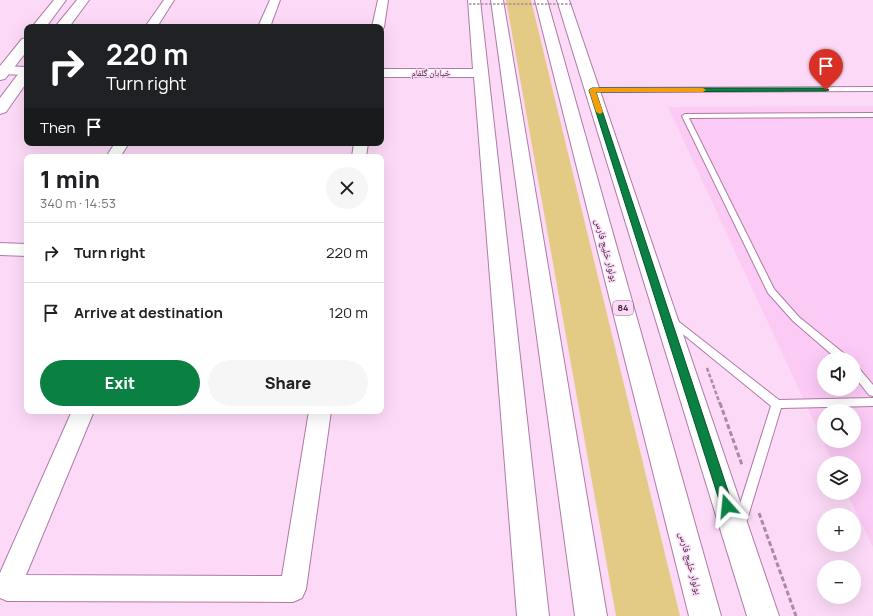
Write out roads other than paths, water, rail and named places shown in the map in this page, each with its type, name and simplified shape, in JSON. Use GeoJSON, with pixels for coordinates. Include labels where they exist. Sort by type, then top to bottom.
{"type":"FeatureCollection","features":[{"type":"Feature","properties":{"kind":"main road"},"geometry":{"type":"LineString","coordinates":[[41,24],[60,0]]}},
{"type":"Feature","properties":{"kind":"main road"},"geometry":{"type":"LineString","coordinates":[[64,24],[83,0]]}},
{"type":"Feature","properties":{"kind":"main road"},"geometry":{"type":"LineString","coordinates":[[496,0],[591,616]]}},
{"type":"Feature","properties":{"kind":"main road","name":"بولوار خلیج فارس"},"geometry":{"type":"LineString","coordinates":[[541,0],[705,616]]}},
{"type":"Feature","properties":{"kind":"main road"},"geometry":{"type":"LineString","coordinates":[[471,2],[481,73],[533,616]]}},
{"type":"Feature","properties":{"kind":"main road"},"geometry":{"type":"LineString","coordinates":[[568,2],[592,90],[763,616]]}},
{"type":"Feature","properties":{"kind":"main road"},"geometry":{"type":"LineString","coordinates":[[1,72],[24,45]]}},
{"type":"Feature","properties":{"kind":"main road"},"geometry":{"type":"LineString","coordinates":[[1,72],[24,71]]}},
{"type":"Feature","properties":{"kind":"main road","name":"خیابان گلفام"},"geometry":{"type":"LineString","coordinates":[[384,73],[481,73]]}},
{"type":"Feature","properties":{"kind":"main road"},"geometry":{"type":"LineString","coordinates":[[0,109],[24,75]]}},
{"type":"Feature","properties":{"kind":"street"},"geometry":{"type":"LineString","coordinates":[[153,24],[169,0]]}},
{"type":"Feature","properties":{"kind":"street"},"geometry":{"type":"LineString","coordinates":[[265,24],[275,0]]}},
{"type":"Feature","properties":{"kind":"street"},"geometry":{"type":"LineString","coordinates":[[378,24],[382,0]]}},
{"type":"Feature","properties":{"kind":"street"},"geometry":{"type":"LineString","coordinates":[[0,249],[24,250]]}},
{"type":"Feature","properties":{"kind":"street"},"geometry":{"type":"LineString","coordinates":[[82,414],[7,588],[293,589],[320,414]]}},
{"type":"Feature","properties":{"kind":"lane"},"geometry":{"type":"LineString","coordinates":[[592,90],[873,90]]}},
{"type":"Feature","properties":{"kind":"lane"},"geometry":{"type":"LineString","coordinates":[[836,352],[796,319],[772,291],[685,116],[873,115]]}},
{"type":"Feature","properties":{"kind":"lane"},"geometry":{"type":"LineString","coordinates":[[666,316],[777,404],[873,402]]}},
{"type":"Feature","properties":{"kind":"lane"},"geometry":{"type":"LineString","coordinates":[[861,377],[873,392]]}},
{"type":"Feature","properties":{"kind":"lane"},"geometry":{"type":"LineString","coordinates":[[737,535],[777,404]]}}]}
